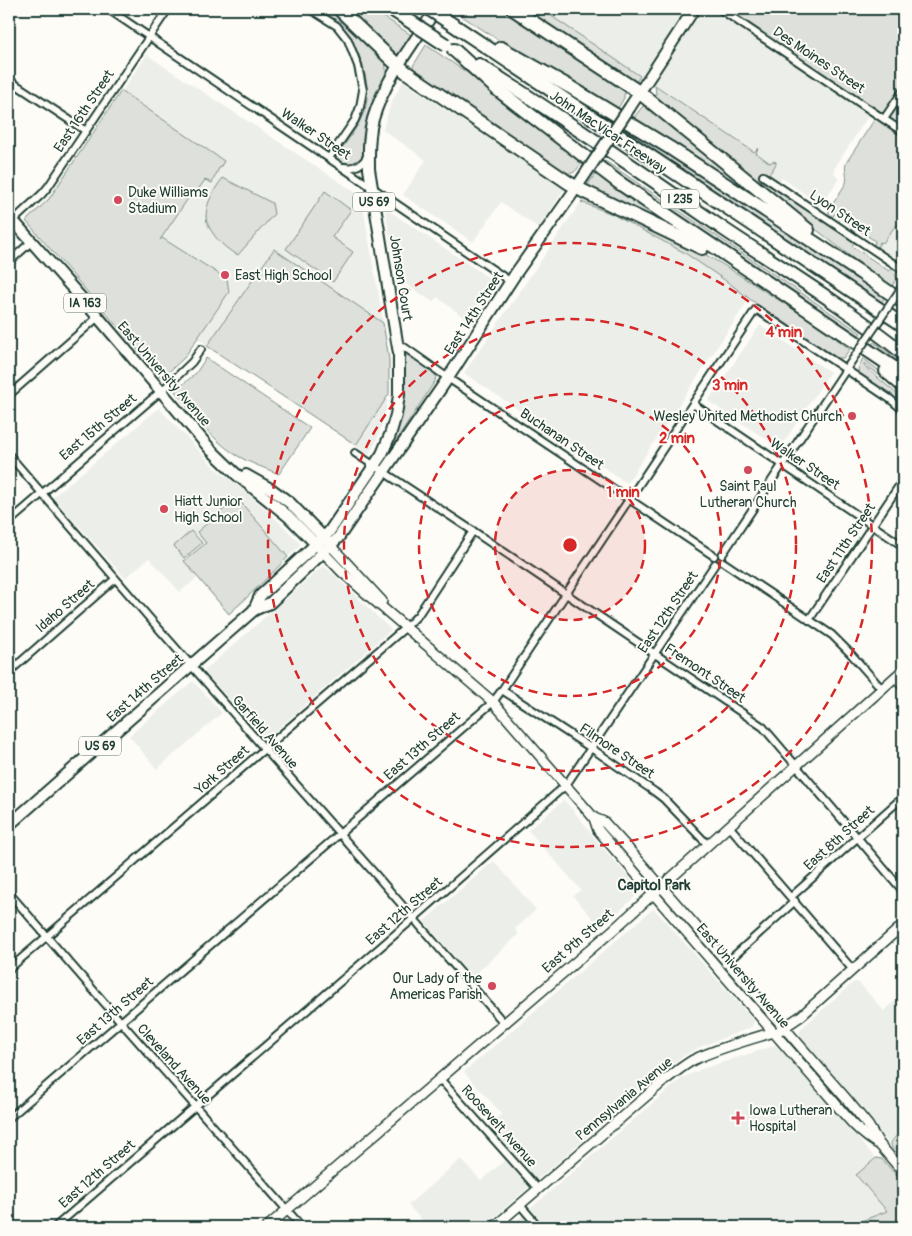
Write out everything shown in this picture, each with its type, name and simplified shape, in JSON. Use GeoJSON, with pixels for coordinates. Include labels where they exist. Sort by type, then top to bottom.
{"type":"FeatureCollection","features":[{"type":"Feature","properties":{"kind":"highway"},"geometry":{"type":"LineString","coordinates":[[339,9],[398,66],[583,192],[692,242],[770,284]]}},
{"type":"Feature","properties":{"kind":"highway","name":"John MacVicar Freeway"},"geometry":{"type":"LineString","coordinates":[[391,9],[620,157],[858,318],[903,353]]}},
{"type":"Feature","properties":{"kind":"highway","name":"John MacVicar Freeway"},"geometry":{"type":"LineString","coordinates":[[429,9],[903,325]]}},
{"type":"Feature","properties":{"kind":"highway"},"geometry":{"type":"LineString","coordinates":[[513,9],[639,92],[861,273]]}},
{"type":"Feature","properties":{"kind":"highway"},"geometry":{"type":"LineString","coordinates":[[458,28],[514,55],[570,86],[670,148],[903,302]]}},
{"type":"Feature","properties":{"kind":"highway"},"geometry":{"type":"LineString","coordinates":[[450,47],[498,90],[582,155],[667,215],[903,374]]}},
{"type":"Feature","properties":{"kind":"highway"},"geometry":{"type":"LineString","coordinates":[[820,318],[903,386]]}},
{"type":"Feature","properties":{"kind":"main road","name":"US 69"},"geometry":{"type":"LineString","coordinates":[[398,66],[436,9]]}},
{"type":"Feature","properties":{"kind":"main road","name":"East 14th Street"},"geometry":{"type":"LineString","coordinates":[[254,610],[260,596],[329,532],[448,378],[694,9]]}},
{"type":"Feature","properties":{"kind":"main road","name":"Johnson Court"},"geometry":{"type":"LineString","coordinates":[[378,469],[396,415],[399,395],[399,373],[397,342],[371,186],[369,153],[373,120],[383,94],[398,66]]}},
{"type":"Feature","properties":{"kind":"main road","name":"East University Avenue"},"geometry":{"type":"LineString","coordinates":[[11,218],[211,450],[236,469],[271,489],[290,504],[327,549],[406,628],[493,702],[594,818],[598,830],[719,970],[862,1132],[870,1140],[880,1145]]}},
{"type":"Feature","properties":{"kind":"main road","name":"East 14th Street"},"geometry":{"type":"LineString","coordinates":[[9,825],[254,610],[270,603],[327,549],[338,538],[378,469]]}},
{"type":"Feature","properties":{"kind":"main road","name":"East 9th Street"},"geometry":{"type":"LineString","coordinates":[[267,1227],[708,846],[903,670]]}},
{"type":"Feature","properties":{"kind":"main road","name":"East University Avenue"},"geometry":{"type":"LineString","coordinates":[[594,818],[604,822],[661,886],[859,1114],[880,1145],[903,1172]]}},
{"type":"Feature","properties":{"kind":"main road","name":"Pennsylvania Avenue"},"geometry":{"type":"LineString","coordinates":[[494,1227],[683,1066],[700,1057],[784,1027],[800,1016],[903,925]]}},
{"type":"Feature","properties":{"kind":"street","name":"Walker Street"},"geometry":{"type":"LineString","coordinates":[[108,9],[511,282]]}},
{"type":"Feature","properties":{"kind":"street","name":"East 16th Street"},"geometry":{"type":"LineString","coordinates":[[11,218],[42,194],[48,187],[168,9]]}},
{"type":"Feature","properties":{"kind":"street"},"geometry":{"type":"LineString","coordinates":[[310,9],[337,26],[348,40],[358,66],[363,90],[355,120],[330,158]]}},
{"type":"Feature","properties":{"kind":"street","name":"Des Moines Street"},"geometry":{"type":"LineString","coordinates":[[720,9],[903,132]]}},
{"type":"Feature","properties":{"kind":"street"},"geometry":{"type":"LineString","coordinates":[[9,80],[86,131]]}},
{"type":"Feature","properties":{"kind":"street"},"geometry":{"type":"LineString","coordinates":[[884,119],[903,91]]}},
{"type":"Feature","properties":{"kind":"street"},"geometry":{"type":"LineString","coordinates":[[342,167],[349,168],[362,164],[369,153]]}},
{"type":"Feature","properties":{"kind":"street","name":"Lyon Street"},"geometry":{"type":"LineString","coordinates":[[763,176],[903,270]]}},
{"type":"Feature","properties":{"kind":"street"},"geometry":{"type":"LineString","coordinates":[[9,262],[31,242]]}},
{"type":"Feature","properties":{"kind":"street"},"geometry":{"type":"LineString","coordinates":[[722,554],[903,286]]}},
{"type":"Feature","properties":{"kind":"street","name":"East 13th Street"},"geometry":{"type":"LineString","coordinates":[[9,1118],[493,702],[756,309],[846,370]]}},
{"type":"Feature","properties":{"kind":"street"},"geometry":{"type":"LineString","coordinates":[[9,395],[98,317]]}},
{"type":"Feature","properties":{"kind":"street","name":"Buchanan Street"},"geometry":{"type":"LineString","coordinates":[[397,342],[714,556]]}},
{"type":"Feature","properties":{"kind":"street","name":"East 15th Street"},"geometry":{"type":"LineString","coordinates":[[9,522],[161,392],[192,362],[201,349]]}},
{"type":"Feature","properties":{"kind":"street"},"geometry":{"type":"LineString","coordinates":[[846,370],[890,399],[903,410]]}},
{"type":"Feature","properties":{"kind":"street","name":"Walker Street"},"geometry":{"type":"LineString","coordinates":[[694,404],[903,546]]}},
{"type":"Feature","properties":{"kind":"street","name":"Fremont Street"},"geometry":{"type":"LineString","coordinates":[[354,453],[474,531],[763,727],[903,891]]}},
{"type":"Feature","properties":{"kind":"street","name":"Garfield Avenue"},"geometry":{"type":"LineString","coordinates":[[9,455],[190,666],[504,1023]]}},
{"type":"Feature","properties":{"kind":"street","name":"East 11th Street"},"geometry":{"type":"LineString","coordinates":[[808,620],[903,480]]}},
{"type":"Feature","properties":{"kind":"street","name":"York Street"},"geometry":{"type":"LineString","coordinates":[[9,969],[406,628],[418,615],[474,531]]}},
{"type":"Feature","properties":{"kind":"street"},"geometry":{"type":"LineString","coordinates":[[722,554],[714,556],[713,561],[715,564],[720,565],[723,562]]}},
{"type":"Feature","properties":{"kind":"street"},"geometry":{"type":"LineString","coordinates":[[722,554],[723,562]]}},
{"type":"Feature","properties":{"kind":"street"},"geometry":{"type":"LineString","coordinates":[[723,562],[832,635],[852,654],[882,689]]}},
{"type":"Feature","properties":{"kind":"street","name":"East 12th Street"},"geometry":{"type":"LineString","coordinates":[[54,1227],[414,919],[566,785],[715,564]]}},
{"type":"Feature","properties":{"kind":"street","name":"Idaho Street"},"geometry":{"type":"LineString","coordinates":[[9,672],[116,579]]}},
{"type":"Feature","properties":{"kind":"street"},"geometry":{"type":"LineString","coordinates":[[895,678],[903,688]]}},
{"type":"Feature","properties":{"kind":"street","name":"Filmore Street"},"geometry":{"type":"LineString","coordinates":[[502,690],[655,792],[668,803],[708,846]]}},
{"type":"Feature","properties":{"kind":"street","name":"East 8th Street"},"geometry":{"type":"LineString","coordinates":[[719,970],[903,797]]}},
{"type":"Feature","properties":{"kind":"street"},"geometry":{"type":"LineString","coordinates":[[729,826],[852,970]]}},
{"type":"Feature","properties":{"kind":"street","name":"Cleveland Avenue"},"geometry":{"type":"LineString","coordinates":[[9,893],[120,1022],[302,1227]]}},
{"type":"Feature","properties":{"kind":"street","name":"Roosevelt Avenue"},"geometry":{"type":"LineString","coordinates":[[440,1079],[538,1189]]}},
{"type":"Feature","properties":{"kind":"street"},"geometry":{"type":"LineString","coordinates":[[520,1205],[539,1227]]}},
{"type":"Feature","properties":{"kind":"shaded area"},"geometry":{"type":"Polygon","coordinates":[[[317,9],[331,9],[371,45],[384,61],[386,67],[372,113],[365,153],[359,162],[353,165],[336,158],[365,109],[367,88],[365,76],[358,52],[346,32],[337,22],[317,9]]]}},
{"type":"Feature","properties":{"kind":"shaded area"},"geometry":{"type":"Polygon","coordinates":[[[346,9],[372,9],[411,35],[397,56],[346,9]]]}},
{"type":"Feature","properties":{"kind":"shaded area"},"geometry":{"type":"Polygon","coordinates":[[[451,9],[505,9],[623,87],[626,93],[624,98],[617,110],[503,43],[451,9]]]}},
{"type":"Feature","properties":{"kind":"shaded area"},"geometry":{"type":"Polygon","coordinates":[[[521,9],[541,9],[640,76],[635,84],[521,9]]]}},
{"type":"Feature","properties":{"kind":"shaded area"},"geometry":{"type":"Polygon","coordinates":[[[541,9],[686,9],[643,78],[541,9]]]}},
{"type":"Feature","properties":{"kind":"shaded area"},"geometry":{"type":"Polygon","coordinates":[[[703,9],[713,9],[867,113],[868,116],[834,169],[838,180],[820,206],[814,205],[815,201],[782,178],[778,181],[767,174],[770,173],[776,163],[771,164],[756,153],[757,148],[754,152],[653,83],[703,9]]]}},
{"type":"Feature","properties":{"kind":"shaded area"},"geometry":{"type":"Polygon","coordinates":[[[727,9],[903,9],[903,223],[895,226],[877,248],[874,245],[875,241],[835,214],[832,217],[829,215],[829,210],[846,183],[846,163],[880,111],[727,9]]]}},
{"type":"Feature","properties":{"kind":"shaded area"},"geometry":{"type":"Polygon","coordinates":[[[426,45],[469,74],[583,161],[577,169],[573,173],[567,173],[559,168],[557,170],[414,72],[413,66],[426,45]]]}},
{"type":"Feature","properties":{"kind":"shaded area","name":"East High School"},"geometry":{"type":"Polygon","coordinates":[[[147,55],[361,196],[390,367],[386,411],[378,437],[369,455],[197,338],[163,377],[26,219],[48,198],[147,55]]]}},
{"type":"Feature","properties":{"kind":"shaded area"},"geometry":{"type":"Polygon","coordinates":[[[403,81],[564,189],[539,228],[501,202],[473,242],[403,195],[426,160],[383,130],[391,103],[403,81]]]}},
{"type":"Feature","properties":{"kind":"shaded area"},"geometry":{"type":"Polygon","coordinates":[[[655,85],[754,152],[758,148],[756,153],[770,163],[776,162],[770,173],[763,172],[759,178],[853,241],[852,246],[889,271],[892,269],[898,272],[895,275],[897,278],[891,288],[727,160],[653,97],[656,94],[655,85]]]}},
{"type":"Feature","properties":{"kind":"shaded area","name":"Duke Williams Stadium"},"geometry":{"type":"Polygon","coordinates":[[[121,91],[224,161],[212,183],[205,180],[192,198],[189,197],[160,240],[162,238],[227,279],[229,292],[184,358],[162,378],[26,221],[49,199],[121,91]]]}},
{"type":"Feature","properties":{"kind":"shaded area"},"geometry":{"type":"Polygon","coordinates":[[[642,107],[649,107],[788,219],[632,120],[642,107]]]}},
{"type":"Feature","properties":{"kind":"shaded area"},"geometry":{"type":"Polygon","coordinates":[[[627,127],[840,266],[885,297],[882,302],[625,130],[627,127]]]}},
{"type":"Feature","properties":{"kind":"shaded area"},"geometry":{"type":"Polygon","coordinates":[[[605,161],[861,333],[857,339],[601,165],[605,161]]]}},
{"type":"Feature","properties":{"kind":"shaded area"},"geometry":{"type":"Polygon","coordinates":[[[597,172],[692,237],[588,188],[589,183],[597,172]]]}},
{"type":"Feature","properties":{"kind":"shaded area"},"geometry":{"type":"Polygon","coordinates":[[[223,178],[272,203],[274,214],[238,255],[230,251],[214,235],[206,217],[209,201],[223,178]]]}},
{"type":"Feature","properties":{"kind":"shaded area"},"geometry":{"type":"Polygon","coordinates":[[[325,191],[351,210],[332,237],[353,252],[333,282],[286,249],[325,191]]]}},
{"type":"Feature","properties":{"kind":"shaded area"},"geometry":{"type":"Polygon","coordinates":[[[584,198],[694,248],[815,323],[850,349],[843,358],[837,358],[685,253],[612,214],[581,202],[584,198]]]}},
{"type":"Feature","properties":{"kind":"shaded area"},"geometry":{"type":"Polygon","coordinates":[[[581,202],[612,214],[685,253],[751,296],[627,483],[464,373],[581,202]]]}},
{"type":"Feature","properties":{"kind":"shaded area"},"geometry":{"type":"Polygon","coordinates":[[[385,208],[489,278],[495,287],[470,322],[437,297],[433,302],[397,278],[385,208]]]}},
{"type":"Feature","properties":{"kind":"shaded area"},"geometry":{"type":"Polygon","coordinates":[[[899,213],[903,216],[903,265],[877,248],[899,213]]]}},
{"type":"Feature","properties":{"kind":"shaded area"},"geometry":{"type":"Polygon","coordinates":[[[274,249],[383,323],[389,359],[389,394],[356,445],[207,346],[274,249]]]}},
{"type":"Feature","properties":{"kind":"shaded area"},"geometry":{"type":"Polygon","coordinates":[[[760,325],[830,372],[780,448],[708,401],[760,325]]]}},
{"type":"Feature","properties":{"kind":"shaded area"},"geometry":{"type":"Polygon","coordinates":[[[874,342],[903,363],[903,370],[870,347],[874,342]]]}},
{"type":"Feature","properties":{"kind":"shaded area"},"geometry":{"type":"Polygon","coordinates":[[[409,355],[436,376],[435,381],[391,449],[402,410],[405,388],[405,357],[409,355]]]}},
{"type":"Feature","properties":{"kind":"shaded area"},"geometry":{"type":"Polygon","coordinates":[[[206,358],[310,428],[279,474],[246,460],[227,449],[203,426],[175,391],[196,373],[206,358]]]}},
{"type":"Feature","properties":{"kind":"shaded area"},"geometry":{"type":"Polygon","coordinates":[[[863,358],[903,390],[903,395],[864,364],[903,399],[903,406],[862,377],[858,369],[863,358]]]}},
{"type":"Feature","properties":{"kind":"shaded area","name":"Hiatt Junior High School"},"geometry":{"type":"Polygon","coordinates":[[[159,408],[215,468],[249,494],[300,543],[298,548],[272,570],[245,602],[228,614],[197,578],[180,592],[149,558],[125,578],[53,497],[159,408]]]}},
{"type":"Feature","properties":{"kind":"shaded area"},"geometry":{"type":"Polygon","coordinates":[[[237,498],[288,557],[229,614],[184,561],[206,543],[197,532],[237,498]]]}},
{"type":"Feature","properties":{"kind":"shaded area"},"geometry":{"type":"Polygon","coordinates":[[[191,531],[202,543],[184,558],[174,546],[191,531]]]}},
{"type":"Feature","properties":{"kind":"shaded area"},"geometry":{"type":"Polygon","coordinates":[[[323,566],[391,630],[265,740],[204,671],[323,566]]]}},
{"type":"Feature","properties":{"kind":"shaded area"},"geometry":{"type":"Polygon","coordinates":[[[193,681],[222,713],[157,769],[129,736],[193,681]]]}},
{"type":"Feature","properties":{"kind":"shaded area"},"geometry":{"type":"Polygon","coordinates":[[[564,800],[639,889],[639,893],[601,928],[573,896],[581,890],[528,830],[564,800]]]}},
{"type":"Feature","properties":{"kind":"shaded area"},"geometry":{"type":"Polygon","coordinates":[[[494,861],[536,910],[515,929],[519,934],[472,977],[424,921],[494,861]]]}},
{"type":"Feature","properties":{"kind":"shaded area"},"geometry":{"type":"Polygon","coordinates":[[[653,909],[754,1021],[753,1025],[750,1028],[702,1046],[683,1056],[537,1180],[490,1125],[502,1114],[464,1072],[653,909]]]}},
{"type":"Feature","properties":{"kind":"shaded area"},"geometry":{"type":"Polygon","coordinates":[[[854,982],[860,984],[884,1011],[903,994],[903,1129],[891,1140],[890,1144],[892,1147],[800,1038],[799,1033],[802,1028],[854,982]]]}},
{"type":"Feature","properties":{"kind":"shaded area","name":"Iowa Lutheran Hospital"},"geometry":{"type":"Polygon","coordinates":[[[776,1045],[875,1158],[856,1175],[901,1227],[509,1227],[682,1078],[702,1069],[776,1045]]]}},
{"type":"Feature","properties":{"kind":"shaded area"},"geometry":{"type":"Polygon","coordinates":[[[903,1129],[903,1160],[891,1144],[903,1129]]]}},
{"type":"Feature","properties":{"kind":"shaded area"},"geometry":{"type":"Polygon","coordinates":[[[876,1158],[882,1159],[903,1183],[903,1227],[846,1227],[887,1211],[856,1175],[876,1158]]]}},
{"type":"Feature","properties":{"kind":"shaded area"},"geometry":{"type":"Polygon","coordinates":[[[461,1159],[481,1181],[505,1160],[529,1187],[483,1227],[428,1227],[408,1205],[461,1159]]]}},
{"type":"Feature","properties":{"kind":"place","name":"Duke Williams Stadium"},"geometry":{"type":"Point","coordinates":[118,200]}},
{"type":"Feature","properties":{"kind":"place","name":"East High School"},"geometry":{"type":"Point","coordinates":[225,275]}},
{"type":"Feature","properties":{"kind":"place","name":"Wesley United Methodist Church"},"geometry":{"type":"Point","coordinates":[852,416]}},
{"type":"Feature","properties":{"kind":"place","name":"Saint Paul Lutheran Church"},"geometry":{"type":"Point","coordinates":[748,470]}},
{"type":"Feature","properties":{"kind":"place","name":"Hiatt Junior High School"},"geometry":{"type":"Point","coordinates":[164,509]}},
{"type":"Feature","properties":{"kind":"place","name":"Our Lady of the Americas Parish"},"geometry":{"type":"Point","coordinates":[492,986]}},
{"type":"Feature","properties":{"kind":"place","name":"Iowa Lutheran Hospital"},"geometry":{"type":"Point","coordinates":[738,1118]}},
{"type":"Feature","properties":{"kind":"district","name":"Capitol Park"},"geometry":{"type":"Point","coordinates":[654,885]}}]}
